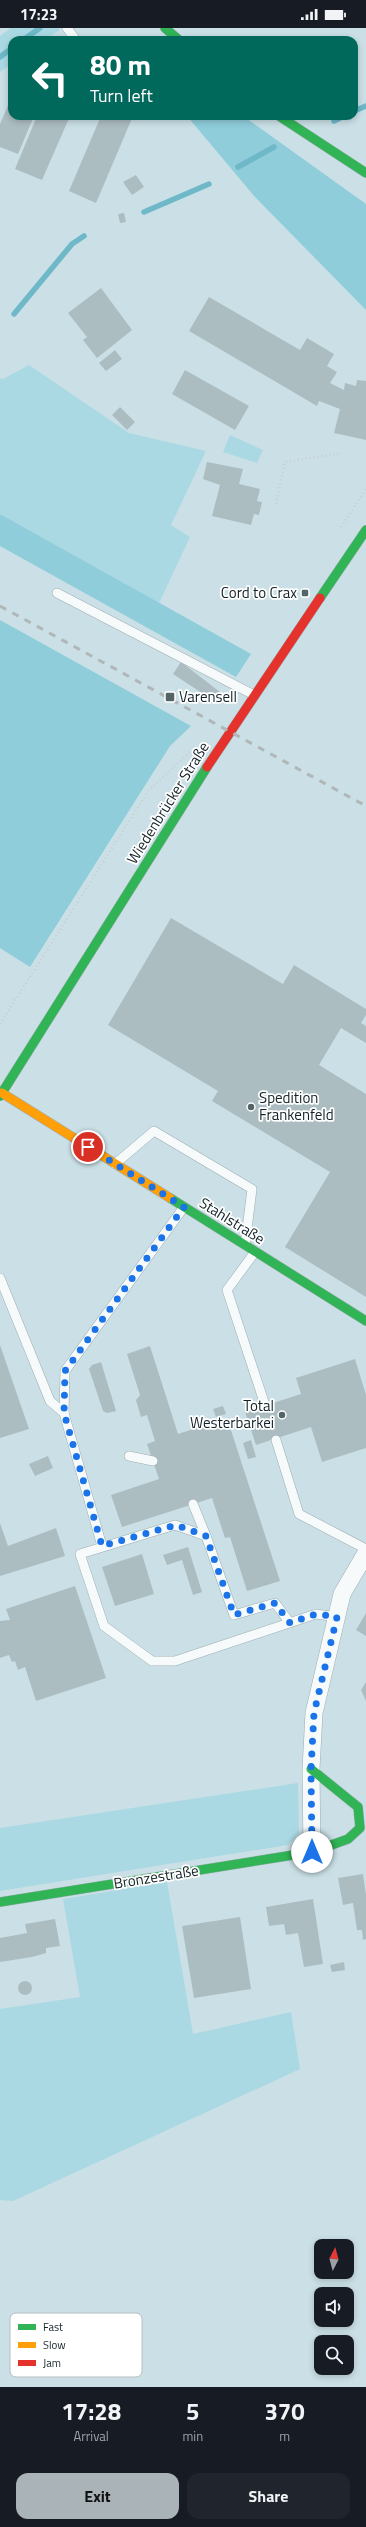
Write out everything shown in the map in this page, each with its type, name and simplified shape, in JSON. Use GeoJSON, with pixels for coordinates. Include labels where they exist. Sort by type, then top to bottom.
{"type":"FeatureCollection","features":[{"type":"Feature","properties":{"kind":"street"},"geometry":{"type":"LineString","coordinates":[[165,28],[174,36]]}},
{"type":"Feature","properties":{"kind":"street"},"geometry":{"type":"LineString","coordinates":[[285,120],[366,173]]}},
{"type":"Feature","properties":{"kind":"street","name":"Wiedenbrücker Straße"},"geometry":{"type":"LineString","coordinates":[[1,1095],[254,694],[366,530]]}},
{"type":"Feature","properties":{"kind":"street","name":"Stahlstraße"},"geometry":{"type":"LineString","coordinates":[[1,1095],[115,1164],[366,1321]]}},
{"type":"Feature","properties":{"kind":"street"},"geometry":{"type":"LineString","coordinates":[[312,1852],[311,1769],[314,1713],[342,1594],[366,1553]]}},
{"type":"Feature","properties":{"kind":"street","name":"Bronzestraße"},"geometry":{"type":"LineString","coordinates":[[0,1902],[312,1852],[348,1839],[360,1828],[362,1806],[311,1769]]}},
{"type":"Feature","properties":{"kind":"lane"},"geometry":{"type":"LineString","coordinates":[[57,593],[254,694]]}},
{"type":"Feature","properties":{"kind":"lane"},"geometry":{"type":"LineString","coordinates":[[115,1164],[154,1131],[252,1189],[245,1245]]}},
{"type":"Feature","properties":{"kind":"lane"},"geometry":{"type":"LineString","coordinates":[[102,1546],[64,1413],[65,1371],[184,1207]]}},
{"type":"Feature","properties":{"kind":"lane"},"geometry":{"type":"LineString","coordinates":[[255,1252],[227,1290],[265,1405]]}},
{"type":"Feature","properties":{"kind":"lane"},"geometry":{"type":"LineString","coordinates":[[0,1278],[50,1401],[64,1413]]}},
{"type":"Feature","properties":{"kind":"lane"},"geometry":{"type":"LineString","coordinates":[[276,1440],[300,1514],[366,1549]]}},
{"type":"Feature","properties":{"kind":"lane"},"geometry":{"type":"LineString","coordinates":[[129,1456],[153,1461]]}},
{"type":"Feature","properties":{"kind":"lane"},"geometry":{"type":"LineString","coordinates":[[193,1504],[234,1615],[275,1603],[290,1623]]}},
{"type":"Feature","properties":{"kind":"lane"},"geometry":{"type":"LineString","coordinates":[[206,1536],[176,1525],[102,1546],[80,1554],[104,1626],[152,1661],[175,1661],[316,1614],[337,1617]]}},
{"type":"Feature","properties":{"kind":"path"},"geometry":{"type":"LineString","coordinates":[[276,504],[285,462],[341,453]]}},
{"type":"Feature","properties":{"kind":"path"},"geometry":{"type":"LineString","coordinates":[[0,1024],[149,790],[194,746]]}},
{"type":"Feature","properties":{"kind":"shaded area"},"geometry":{"type":"Polygon","coordinates":[[[11,28],[58,28],[60,30],[51,36],[8,36],[8,66],[0,72],[0,36],[11,28]]]}},
{"type":"Feature","properties":{"kind":"shaded area"},"geometry":{"type":"Polygon","coordinates":[[[190,120],[249,120],[366,204],[366,310],[255,197],[190,120]]]}},
{"type":"Feature","properties":{"kind":"shaded area"},"geometry":{"type":"Polygon","coordinates":[[[29,365],[129,433],[206,451],[171,525],[190,537],[159,603],[0,514],[0,378],[3,379],[29,365]]]}},
{"type":"Feature","properties":{"kind":"shaded area"},"geometry":{"type":"Polygon","coordinates":[[[230,435],[263,450],[257,463],[223,452],[230,435]]]}},
{"type":"Feature","properties":{"kind":"shaded area"},"geometry":{"type":"Polygon","coordinates":[[[0,514],[251,654],[236,677],[0,546],[0,514]]]}},
{"type":"Feature","properties":{"kind":"shaded area"},"geometry":{"type":"Polygon","coordinates":[[[0,620],[191,726],[170,746],[30,967],[0,948],[0,620]]]}},
{"type":"Feature","properties":{"kind":"shaded area"},"geometry":{"type":"Polygon","coordinates":[[[298,1783],[299,1833],[288,1845],[0,1891],[0,1828],[298,1783]]]}},
{"type":"Feature","properties":{"kind":"shaded area"},"geometry":{"type":"Polygon","coordinates":[[[167,1882],[193,2034],[291,2012],[300,2069],[13,2201],[0,2200],[0,2009],[80,1997],[63,1899],[167,1882]]]}},
{"type":"Feature","properties":{"kind":"building"},"geometry":{"type":"Polygon","coordinates":[[[8,105],[8,120],[32,120],[18,154],[0,147],[0,124],[8,105]]]}},
{"type":"Feature","properties":{"kind":"building"},"geometry":{"type":"Polygon","coordinates":[[[35,120],[68,120],[42,180],[15,169],[35,120]]]}},
{"type":"Feature","properties":{"kind":"building"},"geometry":{"type":"Polygon","coordinates":[[[99,120],[131,120],[96,203],[69,191],[99,120]]]}},
{"type":"Feature","properties":{"kind":"building"},"geometry":{"type":"Polygon","coordinates":[[[136,175],[144,187],[132,195],[123,182],[136,175]]]}},
{"type":"Feature","properties":{"kind":"building"},"geometry":{"type":"Polygon","coordinates":[[[124,213],[126,222],[120,223],[118,214],[124,213]]]}},
{"type":"Feature","properties":{"kind":"building"},"geometry":{"type":"Polygon","coordinates":[[[101,288],[132,330],[97,358],[83,340],[87,337],[68,313],[101,288]]]}},
{"type":"Feature","properties":{"kind":"building"},"geometry":{"type":"Polygon","coordinates":[[[209,297],[300,350],[307,338],[334,354],[327,366],[337,372],[330,383],[344,390],[345,383],[356,386],[357,380],[366,381],[366,440],[334,433],[340,409],[319,401],[317,406],[189,331],[209,297]]]}},
{"type":"Feature","properties":{"kind":"building"},"geometry":{"type":"Polygon","coordinates":[[[115,350],[122,359],[106,371],[99,363],[115,350]]]}},
{"type":"Feature","properties":{"kind":"building"},"geometry":{"type":"Polygon","coordinates":[[[185,370],[249,406],[235,430],[172,394],[185,370]]]}},
{"type":"Feature","properties":{"kind":"building"},"geometry":{"type":"Polygon","coordinates":[[[120,407],[135,422],[127,430],[112,415],[120,407]]]}},
{"type":"Feature","properties":{"kind":"building"},"geometry":{"type":"Polygon","coordinates":[[[207,462],[243,469],[239,484],[260,489],[257,501],[262,502],[259,515],[254,514],[251,525],[212,516],[220,485],[203,479],[207,462]]]}},
{"type":"Feature","properties":{"kind":"building"},"geometry":{"type":"Polygon","coordinates":[[[181,662],[220,692],[214,701],[173,674],[181,662]]]}},
{"type":"Feature","properties":{"kind":"building"},"geometry":{"type":"Polygon","coordinates":[[[171,918],[283,984],[294,965],[366,1009],[366,1015],[361,1023],[366,1026],[366,1043],[341,1028],[319,1065],[366,1094],[366,1297],[285,1247],[330,1172],[212,1101],[218,1091],[108,1025],[171,918]]]}},
{"type":"Feature","properties":{"kind":"building"},"geometry":{"type":"Polygon","coordinates":[[[0,1345],[29,1429],[0,1438],[0,1345]]]}},
{"type":"Feature","properties":{"kind":"building"},"geometry":{"type":"Polygon","coordinates":[[[150,1346],[178,1434],[227,1418],[280,1581],[247,1591],[230,1537],[225,1538],[212,1498],[122,1527],[111,1495],[159,1479],[147,1444],[155,1441],[147,1415],[141,1417],[136,1400],[140,1395],[127,1354],[150,1346]]]}},
{"type":"Feature","properties":{"kind":"building"},"geometry":{"type":"Polygon","coordinates":[[[355,1359],[366,1395],[366,1448],[322,1462],[311,1427],[256,1445],[245,1412],[301,1394],[296,1378],[355,1359]]]}},
{"type":"Feature","properties":{"kind":"building"},"geometry":{"type":"Polygon","coordinates":[[[101,1362],[116,1411],[107,1413],[103,1411],[89,1369],[92,1365],[101,1362]]]}},
{"type":"Feature","properties":{"kind":"building"},"geometry":{"type":"Polygon","coordinates":[[[223,1406],[226,1414],[216,1417],[213,1409],[223,1406]]]}},
{"type":"Feature","properties":{"kind":"building"},"geometry":{"type":"Polygon","coordinates":[[[251,1440],[256,1457],[248,1459],[243,1443],[251,1440]]]}},
{"type":"Feature","properties":{"kind":"building"},"geometry":{"type":"Polygon","coordinates":[[[48,1456],[53,1468],[35,1476],[29,1464],[48,1456]]]}},
{"type":"Feature","properties":{"kind":"building"},"geometry":{"type":"Polygon","coordinates":[[[0,1523],[8,1546],[56,1528],[65,1556],[0,1576],[0,1523]]]}},
{"type":"Feature","properties":{"kind":"building"},"geometry":{"type":"Polygon","coordinates":[[[188,1547],[202,1592],[193,1595],[182,1560],[167,1565],[163,1555],[188,1547]]]}},
{"type":"Feature","properties":{"kind":"building"},"geometry":{"type":"Polygon","coordinates":[[[142,1554],[154,1594],[115,1606],[102,1567],[142,1554]]]}},
{"type":"Feature","properties":{"kind":"building"},"geometry":{"type":"Polygon","coordinates":[[[75,1586],[106,1678],[36,1701],[25,1667],[18,1670],[15,1661],[12,1662],[9,1655],[0,1658],[0,1621],[10,1620],[6,1609],[75,1586]]]}},
{"type":"Feature","properties":{"kind":"building"},"geometry":{"type":"Polygon","coordinates":[[[366,1613],[366,1636],[356,1630],[366,1613]]]}},
{"type":"Feature","properties":{"kind":"building"},"geometry":{"type":"Polygon","coordinates":[[[366,1682],[366,1701],[361,1690],[366,1682]]]}},
{"type":"Feature","properties":{"kind":"building"},"geometry":{"type":"Polygon","coordinates":[[[363,1874],[366,1895],[366,1939],[363,1940],[362,1930],[357,1930],[353,1903],[343,1905],[338,1878],[363,1874]]]}},
{"type":"Feature","properties":{"kind":"building"},"geometry":{"type":"Polygon","coordinates":[[[313,1899],[323,1964],[304,1967],[298,1933],[286,1935],[284,1924],[269,1926],[266,1907],[313,1899]]]}},
{"type":"Feature","properties":{"kind":"building"},"geometry":{"type":"Polygon","coordinates":[[[240,1917],[251,1989],[194,1998],[182,1926],[240,1917]]]}},
{"type":"Feature","properties":{"kind":"building"},"geometry":{"type":"Polygon","coordinates":[[[55,1919],[60,1946],[46,1948],[46,1953],[32,1957],[0,1962],[0,1938],[27,1933],[25,1924],[55,1919]]]}},
{"type":"Feature","properties":{"kind":"building"},"geometry":{"type":"Polygon","coordinates":[[[344,1962],[345,1970],[332,1972],[330,1965],[344,1962]]]}},
{"type":"Feature","properties":{"kind":"building"},"geometry":{"type":"Polygon","coordinates":[[[25,1981],[30,1983],[32,1988],[30,1993],[25,1995],[20,1993],[18,1988],[20,1983],[25,1981]]]}},
{"type":"Feature","properties":{"kind":"waterway"},"geometry":{"type":"LineString","coordinates":[[29,36],[40,28]]}},
{"type":"Feature","properties":{"kind":"waterway"},"geometry":{"type":"LineString","coordinates":[[0,57],[8,51]]}},
{"type":"Feature","properties":{"kind":"waterway"},"geometry":{"type":"LineString","coordinates":[[358,109],[366,106]]}},
{"type":"Feature","properties":{"kind":"waterway"},"geometry":{"type":"LineString","coordinates":[[238,167],[274,147]]}},
{"type":"Feature","properties":{"kind":"waterway"},"geometry":{"type":"LineString","coordinates":[[144,212],[209,184]]}},
{"type":"Feature","properties":{"kind":"waterway"},"geometry":{"type":"LineString","coordinates":[[14,314],[72,244],[84,236]]}},
{"type":"Feature","properties":{"kind":"railway"},"geometry":{"type":"LineString","coordinates":[[0,606],[366,806]]}},
{"type":"Feature","properties":{"kind":"traffic: fast"},"geometry":{"type":"LineString","coordinates":[[165,28],[174,36]]}},
{"type":"Feature","properties":{"kind":"traffic: fast"},"geometry":{"type":"LineString","coordinates":[[285,120],[366,173]]}},
{"type":"Feature","properties":{"kind":"traffic: fast"},"geometry":{"type":"LineString","coordinates":[[320,598],[366,530]]}},
{"type":"Feature","properties":{"kind":"traffic: fast"},"geometry":{"type":"LineString","coordinates":[[0,1096],[207,767]]}},
{"type":"Feature","properties":{"kind":"traffic: fast"},"geometry":{"type":"LineString","coordinates":[[170,1198],[366,1321]]}},
{"type":"Feature","properties":{"kind":"traffic: fast"},"geometry":{"type":"LineString","coordinates":[[0,1902],[312,1852],[348,1839],[360,1828],[358,1807],[311,1769]]}},
{"type":"Feature","properties":{"kind":"traffic: slow"},"geometry":{"type":"LineString","coordinates":[[2,1093],[170,1198]]}},
{"type":"Feature","properties":{"kind":"traffic: jam"},"geometry":{"type":"LineString","coordinates":[[207,767],[320,598]]}},
{"type":"Feature","properties":{"kind":"place","name":"Cord to Crax"},"geometry":{"type":"Point","coordinates":[305,593]}},
{"type":"Feature","properties":{"kind":"place","name":"Varensell"},"geometry":{"type":"Point","coordinates":[170,697]}},
{"type":"Feature","properties":{"kind":"place","name":"Spedition Frankenfeld"},"geometry":{"type":"Point","coordinates":[251,1107]}},
{"type":"Feature","properties":{"kind":"place","name":"Total Westerbarkei"},"geometry":{"type":"Point","coordinates":[282,1415]}},
{"type":"Feature","properties":{"kind":"route"},"geometry":{"type":"LineString","coordinates":[[88,1147],[184,1207],[65,1371],[64,1413],[102,1546],[176,1525],[206,1536],[234,1615],[275,1603],[290,1623],[316,1614],[337,1617],[314,1713],[311,1769],[312,1852]]}}]}
